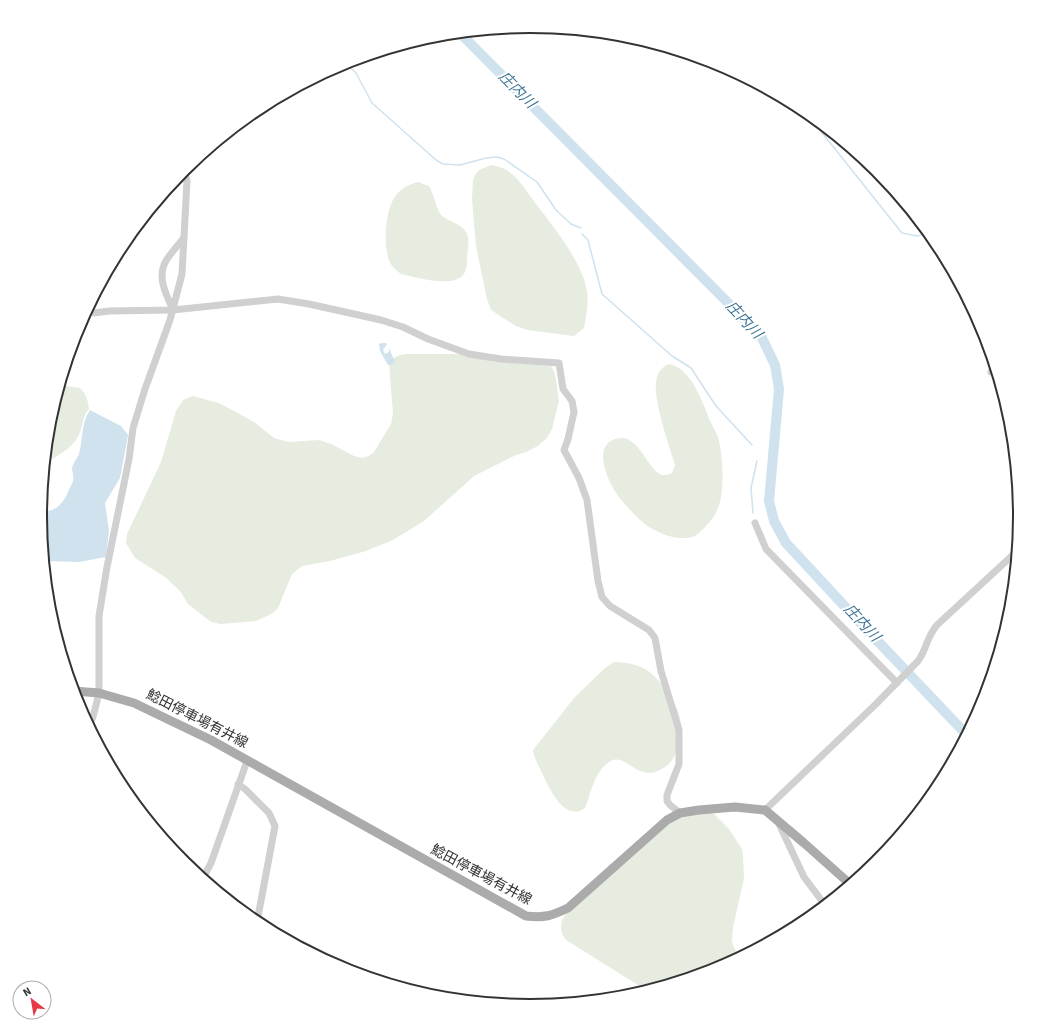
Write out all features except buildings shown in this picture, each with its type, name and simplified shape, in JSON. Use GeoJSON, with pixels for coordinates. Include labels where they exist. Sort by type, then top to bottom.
{"type":"FeatureCollection","features":[{"type":"Feature","properties":{"kind":"main road","name":"鯰田停車場有井線"},"geometry":{"type":"LineString","coordinates":[[81,692],[99,693],[134,703],[160,714],[211,740],[500,903],[526,916],[539,918],[553,916],[568,908],[667,820],[680,813],[735,807],[765,810]]}},
{"type":"Feature","properties":{"kind":"main road"},"geometry":{"type":"LineString","coordinates":[[765,810],[846,881]]}},
{"type":"Feature","properties":{"kind":"street"},"geometry":{"type":"LineString","coordinates":[[92,719],[99,693],[99,616],[107,567],[129,459],[133,428],[173,310],[182,274],[187,181],[186,176]]}},
{"type":"Feature","properties":{"kind":"street"},"geometry":{"type":"LineString","coordinates":[[173,310],[163,286],[162,274],[164,264],[184,237]]}},
{"type":"Feature","properties":{"kind":"street"},"geometry":{"type":"LineString","coordinates":[[92,313],[173,310],[278,299],[309,304],[381,320],[403,327],[428,339],[469,354],[501,359],[559,363],[563,389],[572,401],[574,412],[564,450],[579,478],[587,500],[598,581],[602,598],[610,606],[649,630],[655,638],[661,671],[680,730],[679,764],[667,801],[670,806],[680,813]]}},
{"type":"Feature","properties":{"kind":"street"},"geometry":{"type":"LineString","coordinates":[[755,523],[766,549],[897,682]]}},
{"type":"Feature","properties":{"kind":"street"},"geometry":{"type":"LineString","coordinates":[[765,810],[918,661],[923,653],[930,632],[1011,556]]}},
{"type":"Feature","properties":{"kind":"street"},"geometry":{"type":"LineString","coordinates":[[206,873],[211,863],[247,761]]}},
{"type":"Feature","properties":{"kind":"street"},"geometry":{"type":"LineString","coordinates":[[238,784],[269,813],[275,826],[257,915]]}},
{"type":"Feature","properties":{"kind":"street"},"geometry":{"type":"LineString","coordinates":[[777,819],[804,877],[822,901]]}},
{"type":"Feature","properties":{"kind":"shaded area"},"geometry":{"type":"Polygon","coordinates":[[[491,165],[505,169],[519,180],[559,234],[579,268],[588,296],[584,328],[574,336],[527,330],[516,326],[491,310],[487,299],[476,246],[472,199],[473,180],[475,175],[479,170],[491,165]]]}},
{"type":"Feature","properties":{"kind":"shaded area"},"geometry":{"type":"Polygon","coordinates":[[[418,182],[429,186],[441,215],[464,229],[468,237],[466,270],[460,277],[453,280],[435,281],[401,274],[392,266],[389,260],[386,245],[386,226],[390,208],[393,200],[399,192],[406,186],[418,182]]]}},
{"type":"Feature","properties":{"kind":"shaded area"},"geometry":{"type":"Polygon","coordinates":[[[406,354],[460,354],[496,362],[551,366],[556,379],[559,401],[552,429],[547,438],[538,446],[474,476],[424,521],[393,540],[366,551],[330,561],[302,566],[292,574],[278,608],[273,613],[256,621],[221,624],[211,622],[188,604],[180,591],[165,577],[135,558],[126,543],[127,534],[161,462],[176,411],[183,400],[193,396],[219,403],[254,422],[274,438],[289,442],[319,440],[331,444],[354,456],[362,458],[369,456],[374,452],[391,424],[393,414],[389,363],[392,359],[406,354]]]}},
{"type":"Feature","properties":{"kind":"shaded area"},"geometry":{"type":"Polygon","coordinates":[[[669,364],[684,372],[696,388],[718,437],[721,453],[722,493],[718,508],[712,519],[702,530],[695,536],[688,538],[680,538],[657,531],[649,527],[633,513],[611,485],[603,460],[603,452],[611,441],[619,438],[626,439],[638,448],[658,473],[667,475],[672,473],[675,465],[656,396],[657,377],[659,372],[669,364]]]}},
{"type":"Feature","properties":{"kind":"shaded area"},"geometry":{"type":"Polygon","coordinates":[[[65,386],[80,388],[86,397],[89,409],[85,416],[79,435],[75,441],[62,453],[50,460],[56,422],[65,386]]]}},
{"type":"Feature","properties":{"kind":"shaded area"},"geometry":{"type":"Polygon","coordinates":[[[614,662],[632,664],[643,668],[657,679],[669,694],[676,706],[681,725],[676,752],[667,766],[651,773],[638,770],[621,760],[611,761],[597,775],[585,808],[577,811],[570,811],[558,801],[553,794],[534,756],[533,750],[575,697],[605,668],[614,662]]]}},
{"type":"Feature","properties":{"kind":"shaded area"},"geometry":{"type":"Polygon","coordinates":[[[711,811],[729,829],[742,849],[744,879],[733,927],[732,941],[737,952],[685,973],[640,986],[566,940],[561,931],[562,920],[580,892],[639,843],[685,813],[711,811]]]}},
{"type":"Feature","properties":{"kind":"water"},"geometry":{"type":"Polygon","coordinates":[[[379,344],[387,344],[383,350],[385,354],[389,352],[389,348],[395,362],[391,365],[388,365],[380,351],[379,344]]]}},
{"type":"Feature","properties":{"kind":"water"},"geometry":{"type":"Polygon","coordinates":[[[90,410],[121,426],[128,435],[120,478],[105,503],[109,531],[106,557],[79,562],[49,561],[47,511],[54,509],[61,504],[73,481],[72,468],[79,454],[87,415],[90,410]]]}},
{"type":"Feature","properties":{"kind":"waterway","name":"庄内川"},"geometry":{"type":"LineString","coordinates":[[464,37],[761,336],[775,365],[779,389],[769,501],[774,521],[786,543],[963,731]]}},
{"type":"Feature","properties":{"kind":"waterway"},"geometry":{"type":"LineString","coordinates":[[351,68],[356,73],[372,103],[436,160],[443,164],[460,165],[486,158],[497,157],[504,159],[537,182],[556,210],[571,224],[581,228]]}},
{"type":"Feature","properties":{"kind":"waterway"},"geometry":{"type":"LineString","coordinates":[[820,130],[902,233],[917,236],[922,235]]}},
{"type":"Feature","properties":{"kind":"waterway"},"geometry":{"type":"LineString","coordinates":[[582,234],[588,240],[602,294],[672,356],[691,368],[716,406],[752,445]]}},
{"type":"Feature","properties":{"kind":"waterway"},"geometry":{"type":"LineString","coordinates":[[753,513],[751,488],[757,461]]}}]}
